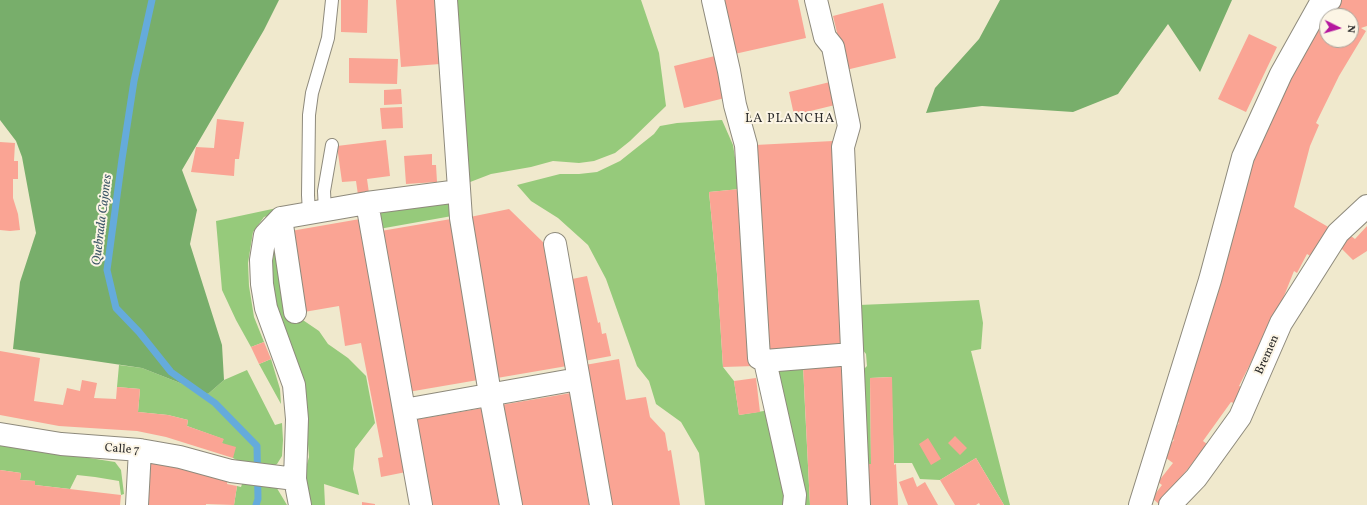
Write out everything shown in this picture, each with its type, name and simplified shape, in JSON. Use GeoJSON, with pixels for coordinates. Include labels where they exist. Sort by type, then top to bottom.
{"type":"FeatureCollection","features":[{"type":"Feature","properties":{"kind":"street"},"geometry":{"type":"LineString","coordinates":[[446,0],[461,218],[490,394],[511,505]]}},
{"type":"Feature","properties":{"kind":"street"},"geometry":{"type":"LineString","coordinates":[[714,0],[735,105],[746,145],[759,358],[765,361],[852,354]]}},
{"type":"Feature","properties":{"kind":"street"},"geometry":{"type":"LineString","coordinates":[[816,0],[825,37],[833,47],[850,126],[843,147],[859,505]]}},
{"type":"Feature","properties":{"kind":"street"},"geometry":{"type":"LineString","coordinates":[[1140,505],[1210,280],[1243,157],[1281,74],[1319,6],[1330,0]]}},
{"type":"Feature","properties":{"kind":"street"},"geometry":{"type":"LineString","coordinates":[[300,505],[286,478],[296,419],[294,385],[266,308],[262,284],[261,260],[265,235],[281,218],[367,203],[459,191]]}},
{"type":"Feature","properties":{"kind":"street"},"geometry":{"type":"LineString","coordinates":[[367,203],[421,505]]}},
{"type":"Feature","properties":{"kind":"street","name":"Bremen"},"geometry":{"type":"LineString","coordinates":[[1170,505],[1196,478],[1240,417],[1281,323],[1338,233],[1367,206]]}},
{"type":"Feature","properties":{"kind":"street"},"geometry":{"type":"LineString","coordinates":[[281,218],[295,312]]}},
{"type":"Feature","properties":{"kind":"street"},"geometry":{"type":"LineString","coordinates":[[556,244],[578,379],[601,505]]}},
{"type":"Feature","properties":{"kind":"street"},"geometry":{"type":"LineString","coordinates":[[765,361],[795,495],[794,505]]}},
{"type":"Feature","properties":{"kind":"street"},"geometry":{"type":"LineString","coordinates":[[404,410],[578,379]]}},
{"type":"Feature","properties":{"kind":"street","name":"Calle 7"},"geometry":{"type":"LineString","coordinates":[[0,434],[61,444],[140,450],[180,457],[243,473],[286,478]]}},
{"type":"Feature","properties":{"kind":"street"},"geometry":{"type":"LineString","coordinates":[[137,505],[140,450]]}},
{"type":"Feature","properties":{"kind":"lane"},"geometry":{"type":"LineString","coordinates":[[317,212],[308,195],[309,115],[312,93],[328,38],[332,0]]}},
{"type":"Feature","properties":{"kind":"lane"},"geometry":{"type":"LineString","coordinates":[[317,212],[324,191],[332,145]]}},
{"type":"Feature","properties":{"kind":"green space"},"geometry":{"type":"Polygon","coordinates":[[[0,0],[279,0],[264,30],[182,170],[197,210],[190,244],[222,345],[224,380],[208,394],[142,368],[13,349],[20,282],[36,233],[22,157],[16,141],[0,120],[0,0]]]}},
{"type":"Feature","properties":{"kind":"green space"},"geometry":{"type":"Polygon","coordinates":[[[453,0],[641,0],[659,53],[666,106],[630,141],[615,153],[594,161],[579,163],[553,161],[531,167],[491,174],[465,184],[453,0]]]}},
{"type":"Feature","properties":{"kind":"green space"},"geometry":{"type":"Polygon","coordinates":[[[1000,0],[1232,0],[1200,72],[1168,24],[1118,94],[1073,112],[982,106],[926,113],[935,88],[979,39],[1000,0]]]}},
{"type":"Feature","properties":{"kind":"green space"},"geometry":{"type":"Polygon","coordinates":[[[722,120],[733,145],[740,189],[709,192],[717,274],[723,367],[734,381],[739,415],[770,410],[789,505],[705,505],[699,453],[681,422],[656,404],[649,381],[637,366],[606,279],[588,245],[558,218],[531,201],[517,185],[560,174],[597,172],[620,161],[654,134],[660,126],[677,123],[722,120]]]}},
{"type":"Feature","properties":{"kind":"green space"},"geometry":{"type":"Polygon","coordinates":[[[450,201],[452,216],[379,229],[379,212],[450,201]]]}},
{"type":"Feature","properties":{"kind":"green space"},"geometry":{"type":"Polygon","coordinates":[[[291,205],[292,209],[264,217],[253,232],[248,263],[249,286],[254,317],[264,342],[251,347],[222,290],[216,221],[291,205]]]}},
{"type":"Feature","properties":{"kind":"green space"},"geometry":{"type":"Polygon","coordinates":[[[275,239],[294,314],[319,331],[328,344],[348,358],[366,376],[375,423],[355,449],[353,469],[359,495],[324,484],[325,505],[311,505],[304,475],[309,457],[303,380],[297,360],[277,309],[271,281],[275,239]]]}},
{"type":"Feature","properties":{"kind":"green space"},"geometry":{"type":"Polygon","coordinates":[[[979,300],[983,323],[981,349],[971,351],[1010,505],[1004,505],[976,458],[940,480],[920,479],[912,463],[894,463],[891,377],[870,378],[871,464],[866,464],[863,370],[867,366],[866,354],[862,349],[859,305],[979,300]]]}},
{"type":"Feature","properties":{"kind":"green space"},"geometry":{"type":"Polygon","coordinates":[[[271,359],[280,389],[281,404],[259,364],[271,359]]]}},
{"type":"Feature","properties":{"kind":"green space"},"geometry":{"type":"Polygon","coordinates":[[[119,365],[142,368],[208,394],[224,380],[247,370],[275,425],[282,423],[282,456],[277,464],[272,467],[246,465],[233,458],[222,443],[223,439],[187,426],[188,420],[168,415],[138,412],[140,389],[117,387],[119,365]]]}},
{"type":"Feature","properties":{"kind":"green space"},"geometry":{"type":"Polygon","coordinates":[[[803,365],[810,505],[800,505],[776,374],[781,368],[803,365]]]}},
{"type":"Feature","properties":{"kind":"green space"},"geometry":{"type":"Polygon","coordinates":[[[0,444],[115,462],[121,470],[124,494],[121,495],[119,481],[95,477],[77,475],[70,489],[35,485],[35,481],[20,480],[21,473],[0,470],[0,444]]]}},
{"type":"Feature","properties":{"kind":"green space"},"geometry":{"type":"Polygon","coordinates":[[[243,481],[275,485],[287,505],[234,505],[237,486],[241,487],[243,481]]]}},
{"type":"Feature","properties":{"kind":"building"},"geometry":{"type":"Polygon","coordinates":[[[341,0],[368,0],[367,33],[341,32],[341,0]]]}},
{"type":"Feature","properties":{"kind":"building"},"geometry":{"type":"Polygon","coordinates":[[[396,0],[436,0],[440,64],[401,67],[396,0]]]}},
{"type":"Feature","properties":{"kind":"building"},"geometry":{"type":"Polygon","coordinates":[[[718,0],[798,0],[806,38],[730,55],[718,0]]]}},
{"type":"Feature","properties":{"kind":"building"},"geometry":{"type":"Polygon","coordinates":[[[1339,0],[1367,0],[1367,26],[1361,28],[1366,31],[1359,43],[1359,8],[1327,8],[1339,0]]]}},
{"type":"Feature","properties":{"kind":"building"},"geometry":{"type":"Polygon","coordinates":[[[883,3],[896,58],[846,70],[833,16],[883,3]]]}},
{"type":"Feature","properties":{"kind":"building"},"geometry":{"type":"Polygon","coordinates":[[[1319,23],[1319,48],[1356,48],[1339,76],[1316,123],[1319,125],[1310,146],[1294,207],[1330,228],[1312,257],[1307,254],[1297,273],[1294,271],[1282,301],[1239,386],[1242,387],[1236,404],[1231,402],[1203,441],[1207,444],[1160,505],[1152,498],[1162,485],[1158,482],[1173,463],[1162,455],[1174,440],[1169,436],[1179,423],[1174,420],[1250,161],[1319,23]]]}},
{"type":"Feature","properties":{"kind":"building"},"geometry":{"type":"Polygon","coordinates":[[[1249,34],[1277,47],[1246,112],[1218,99],[1249,34]]]}},
{"type":"Feature","properties":{"kind":"building"},"geometry":{"type":"Polygon","coordinates":[[[719,55],[729,97],[684,108],[674,66],[719,55]]]}},
{"type":"Feature","properties":{"kind":"building"},"geometry":{"type":"Polygon","coordinates":[[[349,58],[398,59],[397,84],[349,83],[349,58]]]}},
{"type":"Feature","properties":{"kind":"building"},"geometry":{"type":"Polygon","coordinates":[[[830,82],[835,105],[794,115],[789,92],[830,82]]]}},
{"type":"Feature","properties":{"kind":"building"},"geometry":{"type":"Polygon","coordinates":[[[401,89],[402,104],[384,105],[384,90],[401,89]]]}},
{"type":"Feature","properties":{"kind":"building"},"geometry":{"type":"Polygon","coordinates":[[[402,107],[403,128],[382,129],[380,108],[402,107]]]}},
{"type":"Feature","properties":{"kind":"building"},"geometry":{"type":"Polygon","coordinates":[[[217,119],[244,122],[239,159],[235,159],[234,176],[191,172],[196,147],[214,148],[217,119]]]}},
{"type":"Feature","properties":{"kind":"building"},"geometry":{"type":"Polygon","coordinates":[[[386,140],[390,176],[367,179],[369,193],[358,195],[356,181],[342,182],[337,146],[386,140]]]}},
{"type":"Feature","properties":{"kind":"building"},"geometry":{"type":"Polygon","coordinates":[[[833,141],[843,349],[764,353],[755,145],[833,141]]]}},
{"type":"Feature","properties":{"kind":"building"},"geometry":{"type":"Polygon","coordinates":[[[0,142],[15,143],[14,161],[18,161],[18,179],[13,179],[13,198],[18,214],[20,230],[0,230],[0,142]]]}},
{"type":"Feature","properties":{"kind":"building"},"geometry":{"type":"Polygon","coordinates":[[[432,154],[432,165],[436,165],[437,182],[406,184],[404,156],[432,154]]]}},
{"type":"Feature","properties":{"kind":"building"},"geometry":{"type":"Polygon","coordinates":[[[740,189],[755,366],[723,367],[717,274],[709,192],[740,189]]]}},
{"type":"Feature","properties":{"kind":"building"},"geometry":{"type":"Polygon","coordinates":[[[509,209],[546,245],[567,366],[497,378],[470,217],[509,209]]]}},
{"type":"Feature","properties":{"kind":"building"},"geometry":{"type":"Polygon","coordinates":[[[360,219],[406,472],[381,477],[378,458],[383,457],[361,343],[345,346],[339,306],[304,312],[291,231],[360,219]]]}},
{"type":"Feature","properties":{"kind":"building"},"geometry":{"type":"Polygon","coordinates":[[[451,219],[478,380],[408,392],[381,231],[451,219]]]}},
{"type":"Feature","properties":{"kind":"building"},"geometry":{"type":"Polygon","coordinates":[[[1367,226],[1367,251],[1353,260],[1340,247],[1351,236],[1355,239],[1367,226]]]}},
{"type":"Feature","properties":{"kind":"building"},"geometry":{"type":"Polygon","coordinates":[[[587,276],[598,323],[600,322],[602,334],[606,333],[611,356],[584,361],[567,280],[587,276]]]}},
{"type":"Feature","properties":{"kind":"building"},"geometry":{"type":"Polygon","coordinates":[[[264,342],[271,359],[259,364],[251,347],[264,342]]]}},
{"type":"Feature","properties":{"kind":"building"},"geometry":{"type":"Polygon","coordinates":[[[0,351],[40,358],[34,401],[63,405],[67,388],[80,391],[82,380],[97,383],[94,398],[116,399],[117,387],[140,389],[138,412],[168,415],[188,420],[187,426],[224,439],[222,443],[236,447],[233,458],[166,437],[137,431],[59,426],[0,415],[0,351]]]}},
{"type":"Feature","properties":{"kind":"building"},"geometry":{"type":"Polygon","coordinates":[[[619,359],[626,400],[646,397],[650,417],[665,433],[668,451],[671,450],[680,505],[609,505],[585,365],[619,359]]]}},
{"type":"Feature","properties":{"kind":"building"},"geometry":{"type":"Polygon","coordinates":[[[842,364],[849,505],[810,505],[803,365],[842,364]]]}},
{"type":"Feature","properties":{"kind":"building"},"geometry":{"type":"Polygon","coordinates":[[[892,377],[894,465],[896,464],[898,505],[868,505],[866,464],[871,464],[870,378],[892,377]]]}},
{"type":"Feature","properties":{"kind":"building"},"geometry":{"type":"Polygon","coordinates":[[[756,378],[760,412],[739,415],[734,381],[756,378]]]}},
{"type":"Feature","properties":{"kind":"building"},"geometry":{"type":"Polygon","coordinates":[[[571,393],[589,505],[518,505],[501,405],[571,393]]]}},
{"type":"Feature","properties":{"kind":"building"},"geometry":{"type":"Polygon","coordinates":[[[483,408],[499,505],[427,505],[413,420],[483,408]]]}},
{"type":"Feature","properties":{"kind":"building"},"geometry":{"type":"Polygon","coordinates":[[[955,436],[967,448],[960,455],[948,443],[955,436]]]}},
{"type":"Feature","properties":{"kind":"building"},"geometry":{"type":"Polygon","coordinates":[[[928,438],[941,459],[931,465],[919,444],[928,438]]]}},
{"type":"Feature","properties":{"kind":"building"},"geometry":{"type":"Polygon","coordinates":[[[976,458],[1004,505],[980,505],[979,503],[976,505],[955,505],[940,480],[976,458]]]}},
{"type":"Feature","properties":{"kind":"building"},"geometry":{"type":"Polygon","coordinates":[[[151,463],[170,464],[228,479],[227,484],[237,486],[234,505],[148,505],[151,463]]]}},
{"type":"Feature","properties":{"kind":"building"},"geometry":{"type":"Polygon","coordinates":[[[0,470],[21,473],[20,480],[35,481],[35,485],[121,495],[120,505],[0,505],[0,470]]]}},
{"type":"Feature","properties":{"kind":"building"},"geometry":{"type":"Polygon","coordinates":[[[913,477],[917,487],[925,482],[938,505],[908,505],[899,482],[913,477]]]}},
{"type":"Feature","properties":{"kind":"building"},"geometry":{"type":"Polygon","coordinates":[[[362,502],[375,504],[375,505],[362,505],[362,502]]]}},
{"type":"Feature","properties":{"kind":"waterway","name":"Quebrada Cajones"},"geometry":{"type":"LineString","coordinates":[[152,0],[134,81],[107,270],[116,308],[139,332],[171,372],[215,403],[257,446],[258,499],[256,505]]}},
{"type":"Feature","properties":{"kind":"district","name":"LA PLANCHA"},"geometry":{"type":"Point","coordinates":[790,120]}}]}
